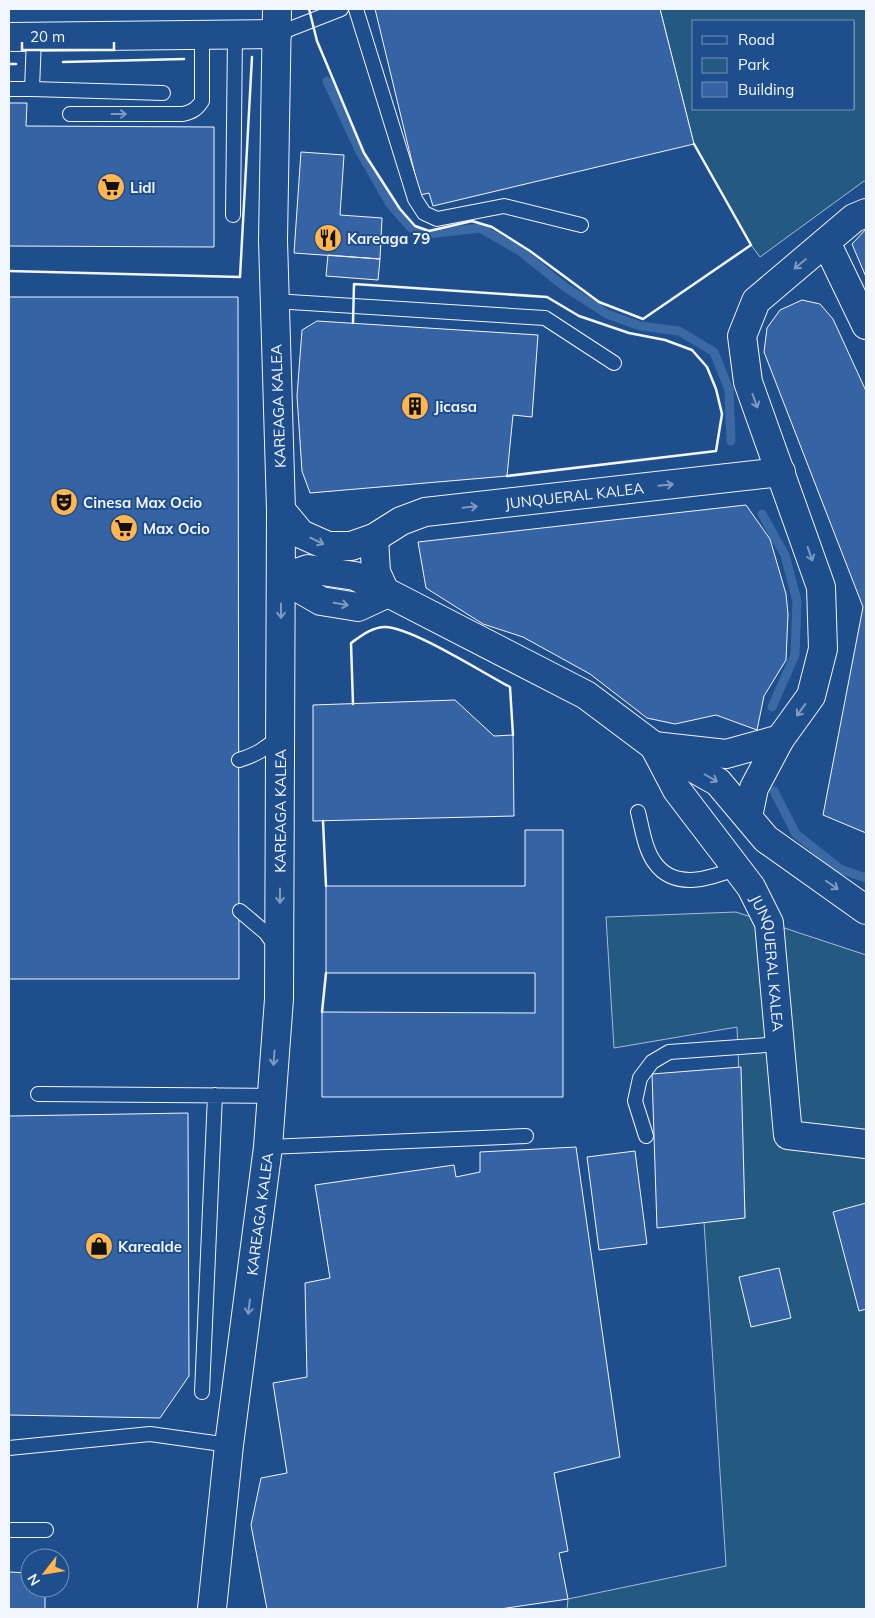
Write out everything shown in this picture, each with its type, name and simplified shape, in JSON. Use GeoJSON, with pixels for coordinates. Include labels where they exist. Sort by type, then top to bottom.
{"type":"FeatureCollection","features":[{"type":"Feature","properties":{"kind":"street"},"geometry":{"type":"LineString","coordinates":[[21,37],[235,35],[277,22]]}},
{"type":"Feature","properties":{"kind":"street","name":"KAREAGA KALEA"},"geometry":{"type":"LineString","coordinates":[[212,1609],[229,1446],[248,1319],[268,1147],[279,999],[281,510],[273,240],[277,22]]}},
{"type":"Feature","properties":{"kind":"street"},"geometry":{"type":"LineString","coordinates":[[748,817],[754,788],[780,739],[811,696],[822,649],[821,588],[748,382],[742,336],[756,301],[854,218],[866,213]]}},
{"type":"Feature","properties":{"kind":"street"},"geometry":{"type":"LineString","coordinates":[[826,242],[866,325]]}},
{"type":"Feature","properties":{"kind":"street","name":"JUNQUERAL KALEA"},"geometry":{"type":"LineString","coordinates":[[281,510],[301,534],[328,546],[351,546],[374,538],[401,521],[425,512],[781,472]]}},
{"type":"Feature","properties":{"kind":"street"},"geometry":{"type":"LineString","coordinates":[[281,578],[321,601],[358,606],[386,594],[376,572],[374,538]]}},
{"type":"Feature","properties":{"kind":"street","name":"JUNQUERAL KALEA"},"geometry":{"type":"LineString","coordinates":[[386,594],[586,695],[654,746],[718,782],[766,839],[866,910]]}},
{"type":"Feature","properties":{"kind":"street"},"geometry":{"type":"LineString","coordinates":[[654,746],[726,754],[780,739]]}},
{"type":"Feature","properties":{"kind":"street","name":"JUNQUERAL KALEA"},"geometry":{"type":"LineString","coordinates":[[654,746],[677,790],[751,887],[769,923],[788,1136],[866,1144]]}},
{"type":"Feature","properties":{"kind":"lane"},"geometry":{"type":"LineString","coordinates":[[277,22],[341,9]]}},
{"type":"Feature","properties":{"kind":"lane"},"geometry":{"type":"LineString","coordinates":[[356,9],[415,199],[424,213],[436,219],[504,206],[581,225]]}},
{"type":"Feature","properties":{"kind":"lane"},"geometry":{"type":"LineString","coordinates":[[233,215],[235,35]]}},
{"type":"Feature","properties":{"kind":"lane"},"geometry":{"type":"LineString","coordinates":[[70,114],[183,114],[197,108],[202,101],[202,36]]}},
{"type":"Feature","properties":{"kind":"lane"},"geometry":{"type":"LineString","coordinates":[[21,37],[32,89]]}},
{"type":"Feature","properties":{"kind":"lane"},"geometry":{"type":"LineString","coordinates":[[9,89],[163,93]]}},
{"type":"Feature","properties":{"kind":"lane"},"geometry":{"type":"LineString","coordinates":[[274,301],[545,318],[614,362]]}},
{"type":"Feature","properties":{"kind":"lane"},"geometry":{"type":"LineString","coordinates":[[239,760],[268,748],[281,735]]}},
{"type":"Feature","properties":{"kind":"lane"},"geometry":{"type":"LineString","coordinates":[[638,812],[655,864],[675,878],[706,880],[737,868]]}},
{"type":"Feature","properties":{"kind":"lane"},"geometry":{"type":"LineString","coordinates":[[240,911],[266,933],[279,951]]}},
{"type":"Feature","properties":{"kind":"lane"},"geometry":{"type":"LineString","coordinates":[[646,1136],[635,1101],[640,1078],[652,1062],[669,1052],[780,1044]]}},
{"type":"Feature","properties":{"kind":"lane"},"geometry":{"type":"LineString","coordinates":[[38,1094],[272,1096]]}},
{"type":"Feature","properties":{"kind":"lane"},"geometry":{"type":"LineString","coordinates":[[202,1392],[216,1096]]}},
{"type":"Feature","properties":{"kind":"lane"},"geometry":{"type":"LineString","coordinates":[[268,1147],[526,1136]]}},
{"type":"Feature","properties":{"kind":"lane"},"geometry":{"type":"LineString","coordinates":[[9,1448],[150,1434],[229,1446]]}},
{"type":"Feature","properties":{"kind":"lane"},"geometry":{"type":"LineString","coordinates":[[9,1530],[46,1530]]}},
{"type":"Feature","properties":{"kind":"green space"},"geometry":{"type":"Polygon","coordinates":[[[660,9],[866,9],[866,182],[864,181],[760,257],[751,245],[694,144],[660,9]]]}},
{"type":"Feature","properties":{"kind":"green space"},"geometry":{"type":"Polygon","coordinates":[[[736,912],[866,955],[866,1609],[567,1609],[568,1599],[726,1566],[704,1222],[745,1217],[737,1027],[614,1048],[606,917],[736,912]]]}},
{"type":"Feature","properties":{"kind":"building"},"geometry":{"type":"Polygon","coordinates":[[[375,9],[660,9],[694,144],[433,206],[429,193],[420,195],[375,9]]]}},
{"type":"Feature","properties":{"kind":"building","name":"Lidl"},"geometry":{"type":"Polygon","coordinates":[[[9,103],[27,103],[26,126],[214,127],[214,247],[9,246],[9,103]]]}},
{"type":"Feature","properties":{"kind":"building"},"geometry":{"type":"Polygon","coordinates":[[[301,152],[344,155],[340,215],[382,218],[380,259],[294,253],[301,152]]]}},
{"type":"Feature","properties":{"kind":"building"},"geometry":{"type":"Polygon","coordinates":[[[866,229],[866,277],[852,244],[866,229]]]}},
{"type":"Feature","properties":{"kind":"building"},"geometry":{"type":"Polygon","coordinates":[[[328,255],[380,259],[378,280],[326,276],[328,255]]]}},
{"type":"Feature","properties":{"kind":"building","name":"Max Ocio"},"geometry":{"type":"Polygon","coordinates":[[[9,297],[238,297],[239,979],[9,979],[9,297]]]}},
{"type":"Feature","properties":{"kind":"building"},"geometry":{"type":"Polygon","coordinates":[[[802,300],[820,304],[833,319],[866,391],[866,833],[823,815],[863,607],[764,352],[767,328],[780,310],[802,300]]]}},
{"type":"Feature","properties":{"kind":"building","name":"Jicasa"},"geometry":{"type":"Polygon","coordinates":[[[317,321],[538,335],[532,417],[513,415],[507,476],[310,493],[302,471],[297,396],[302,330],[317,321]]]}},
{"type":"Feature","properties":{"kind":"building"},"geometry":{"type":"Polygon","coordinates":[[[746,505],[770,539],[786,594],[788,614],[786,660],[764,696],[757,730],[716,715],[675,724],[647,718],[590,674],[523,637],[483,624],[426,588],[418,542],[746,505]]]}},
{"type":"Feature","properties":{"kind":"building"},"geometry":{"type":"Polygon","coordinates":[[[455,700],[494,736],[513,735],[514,816],[313,821],[313,705],[455,700]]]}},
{"type":"Feature","properties":{"kind":"building"},"geometry":{"type":"Polygon","coordinates":[[[525,830],[563,830],[563,1097],[322,1097],[322,1012],[535,1013],[535,973],[326,973],[326,886],[525,886],[525,830]]]}},
{"type":"Feature","properties":{"kind":"building"},"geometry":{"type":"Polygon","coordinates":[[[741,1067],[745,1218],[657,1228],[652,1074],[741,1067]]]}},
{"type":"Feature","properties":{"kind":"building","name":"Karealde"},"geometry":{"type":"Polygon","coordinates":[[[188,1113],[189,1376],[160,1418],[9,1415],[9,1116],[188,1113]]]}},
{"type":"Feature","properties":{"kind":"building"},"geometry":{"type":"Polygon","coordinates":[[[576,1147],[620,1457],[554,1473],[568,1551],[559,1553],[568,1599],[500,1609],[267,1609],[251,1525],[261,1478],[287,1473],[273,1383],[307,1377],[305,1283],[330,1278],[315,1185],[454,1165],[456,1177],[480,1172],[480,1152],[576,1147]]]}},
{"type":"Feature","properties":{"kind":"building"},"geometry":{"type":"Polygon","coordinates":[[[635,1151],[647,1244],[599,1250],[587,1157],[635,1151]]]}},
{"type":"Feature","properties":{"kind":"building"},"geometry":{"type":"Polygon","coordinates":[[[866,1203],[866,1309],[859,1311],[833,1212],[866,1203]]]}},
{"type":"Feature","properties":{"kind":"building"},"geometry":{"type":"Polygon","coordinates":[[[779,1268],[791,1318],[751,1327],[739,1277],[779,1268]]]}},
{"type":"Feature","properties":{"kind":"building"},"geometry":{"type":"Polygon","coordinates":[[[9,1572],[20,1573],[20,1598],[45,1598],[45,1609],[9,1609],[9,1572]]]}},
{"type":"Feature","properties":{"kind":"waterway"},"geometry":{"type":"LineString","coordinates":[[327,81],[359,150],[390,204],[411,228],[429,234],[480,228],[520,251],[565,287],[607,314],[640,326],[679,331],[714,352],[729,390],[731,441]]}},
{"type":"Feature","properties":{"kind":"waterway"},"geometry":{"type":"LineString","coordinates":[[762,514],[785,555],[797,601],[795,655],[772,707]]}},
{"type":"Feature","properties":{"kind":"waterway"},"geometry":{"type":"LineString","coordinates":[[774,791],[796,834],[840,869],[866,878]]}},
{"type":"Feature","properties":{"kind":"wall"},"geometry":{"type":"LineString","coordinates":[[309,9],[317,41],[364,153],[400,209],[415,226],[429,231],[472,221],[492,227],[530,251],[599,302],[643,319],[751,245],[694,144]]}},
{"type":"Feature","properties":{"kind":"wall"},"geometry":{"type":"LineString","coordinates":[[9,271],[240,277],[252,57]]}},
{"type":"Feature","properties":{"kind":"wall"},"geometry":{"type":"LineString","coordinates":[[63,62],[184,59]]}},
{"type":"Feature","properties":{"kind":"wall"},"geometry":{"type":"LineString","coordinates":[[9,64],[16,64]]}},
{"type":"Feature","properties":{"kind":"wall"},"geometry":{"type":"LineString","coordinates":[[353,323],[354,284],[547,297],[579,316],[629,333],[665,340],[692,350],[707,367],[716,389],[722,414],[716,451],[507,476]]}},
{"type":"Feature","properties":{"kind":"wall"},"geometry":{"type":"LineString","coordinates":[[353,704],[351,643],[367,632],[376,629],[385,627],[397,629],[429,642],[510,687],[513,735]]}},
{"type":"Feature","properties":{"kind":"wall"},"geometry":{"type":"LineString","coordinates":[[323,821],[326,886]]}},
{"type":"Feature","properties":{"kind":"wall"},"geometry":{"type":"LineString","coordinates":[[322,1012],[326,973]]}},
{"type":"Feature","properties":{"kind":"place","name":"Lidl"},"geometry":{"type":"Point","coordinates":[111,187]}},
{"type":"Feature","properties":{"kind":"place","name":"Kareaga 79"},"geometry":{"type":"Point","coordinates":[328,238]}},
{"type":"Feature","properties":{"kind":"place","name":"Jicasa"},"geometry":{"type":"Point","coordinates":[415,406]}},
{"type":"Feature","properties":{"kind":"place","name":"Cinesa Max Ocio"},"geometry":{"type":"Point","coordinates":[64,502]}},
{"type":"Feature","properties":{"kind":"place","name":"Max Ocio"},"geometry":{"type":"Point","coordinates":[124,528]}},
{"type":"Feature","properties":{"kind":"place","name":"Karealde"},"geometry":{"type":"Point","coordinates":[99,1246]}}]}
